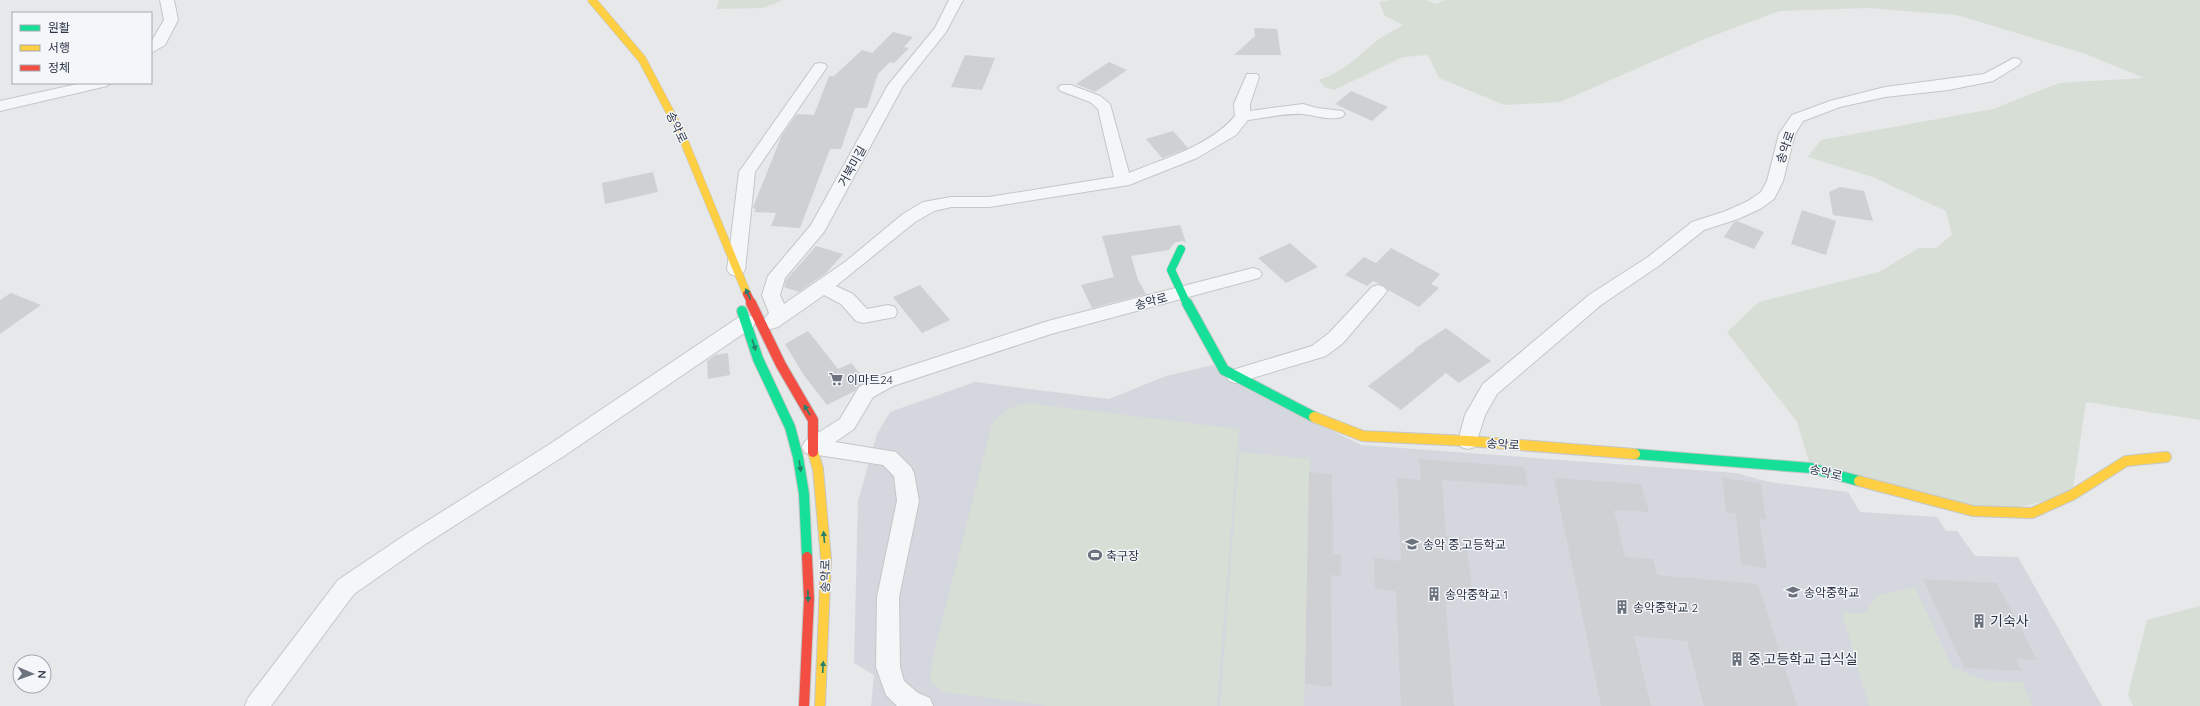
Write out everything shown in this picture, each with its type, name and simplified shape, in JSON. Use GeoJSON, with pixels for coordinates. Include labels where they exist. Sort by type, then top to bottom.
{"type":"FeatureCollection","features":[{"type":"Feature","properties":{"kind":"main road"},"geometry":{"type":"LineString","coordinates":[[582,0],[627,50],[662,118]]}},
{"type":"Feature","properties":{"kind":"main road","name":"송악로"},"geometry":{"type":"LineString","coordinates":[[592,0],[642,59],[680,131],[736,270],[755,325],[781,365],[813,420],[812,447],[818,469],[826,559],[820,706]]}},
{"type":"Feature","properties":{"kind":"main road"},"geometry":{"type":"LineString","coordinates":[[676,146],[738,297],[755,325],[758,359],[790,427],[799,465],[804,494],[809,599],[804,706]]}},
{"type":"Feature","properties":{"kind":"main road"},"geometry":{"type":"LineString","coordinates":[[1181,249],[1171,270],[1181,293]]}},
{"type":"Feature","properties":{"kind":"main road","name":"송악로"},"geometry":{"type":"LineString","coordinates":[[1181,293],[1224,370],[1320,420],[1363,436],[1468,441],[1811,468],[1973,511],[2032,513],[2072,495],[2126,462],[2166,457]]}},
{"type":"Feature","properties":{"kind":"street"},"geometry":{"type":"LineString","coordinates":[[152,48],[160,42],[171,20],[167,0]]}},
{"type":"Feature","properties":{"kind":"street","name":"거북미길"},"geometry":{"type":"LineString","coordinates":[[780,315],[771,295],[777,276],[818,228],[896,85],[941,29],[956,0]]}},
{"type":"Feature","properties":{"kind":"street","name":"송악로"},"geometry":{"type":"LineString","coordinates":[[1468,441],[1475,415],[1490,389],[1595,300],[1654,261],[1698,226],[1732,215],[1754,205],[1768,195],[1775,181],[1787,134],[1796,118],[1835,104],[1885,92],[1948,85],[1988,78],[2014,62]]}},
{"type":"Feature","properties":{"kind":"street"},"geometry":{"type":"LineString","coordinates":[[736,270],[747,172],[820,67]]}},
{"type":"Feature","properties":{"kind":"street"},"geometry":{"type":"LineString","coordinates":[[256,706],[346,587],[416,539],[755,325],[780,315],[802,302],[851,266],[909,218],[929,206],[950,202],[989,202],[1123,181],[1198,150],[1230,132],[1243,116],[1242,104],[1252,77]]}},
{"type":"Feature","properties":{"kind":"street"},"geometry":{"type":"LineString","coordinates":[[0,106],[98,84]]}},
{"type":"Feature","properties":{"kind":"street"},"geometry":{"type":"LineString","coordinates":[[1066,88],[1095,99],[1105,107],[1123,181]]}},
{"type":"Feature","properties":{"kind":"street"},"geometry":{"type":"LineString","coordinates":[[1243,116],[1303,109],[1316,113],[1338,114]]}},
{"type":"Feature","properties":{"kind":"street"},"geometry":{"type":"LineString","coordinates":[[1181,293],[1253,274]]}},
{"type":"Feature","properties":{"kind":"street"},"geometry":{"type":"LineString","coordinates":[[823,287],[847,299],[863,316],[888,312]]}},
{"type":"Feature","properties":{"kind":"street"},"geometry":{"type":"LineString","coordinates":[[1236,376],[1319,351],[1336,338],[1378,291]]}},
{"type":"Feature","properties":{"kind":"street","name":"송악로"},"geometry":{"type":"LineString","coordinates":[[812,447],[847,424],[866,392],[886,381],[1048,328],[1181,293]]}},
{"type":"Feature","properties":{"kind":"street"},"geometry":{"type":"LineString","coordinates":[[812,447],[889,458],[904,473],[908,502],[888,597],[888,667],[894,687],[909,701],[921,706]]}},
{"type":"Feature","properties":{"kind":"shaded area"},"geometry":{"type":"Polygon","coordinates":[[[719,0],[783,0],[763,8],[716,9],[719,0]]]}},
{"type":"Feature","properties":{"kind":"shaded area"},"geometry":{"type":"Polygon","coordinates":[[[1390,0],[1427,0],[1435,4],[1445,0],[2200,0],[2200,420],[2086,402],[2072,495],[1997,512],[1811,468],[1797,422],[1727,332],[1759,302],[1879,272],[1919,248],[1936,248],[1952,235],[1946,211],[1873,177],[1808,157],[1821,140],[1993,109],[2059,83],[2144,78],[2086,54],[1957,15],[1869,8],[1779,11],[1707,38],[1560,102],[1505,105],[1439,78],[1428,55],[1403,57],[1334,90],[1324,87],[1319,80],[1342,69],[1377,40],[1403,25],[1385,16],[1379,2],[1390,0]]]}},
{"type":"Feature","properties":{"kind":"shaded area","name":"송악 중,고등학교"},"geometry":{"type":"Polygon","coordinates":[[[1213,365],[1247,389],[1361,445],[1736,473],[1769,482],[1848,492],[1860,512],[1937,517],[1946,531],[1957,531],[1975,556],[2018,557],[2102,706],[871,706],[874,675],[854,663],[858,501],[877,434],[890,412],[975,382],[1109,399],[1166,376],[1213,365]]]}},
{"type":"Feature","properties":{"kind":"shaded area","name":"축구장"},"geometry":{"type":"Polygon","coordinates":[[[1027,403],[1239,429],[1217,706],[1051,706],[943,692],[930,681],[932,662],[991,427],[998,417],[1006,411],[1015,406],[1027,403]]]}},
{"type":"Feature","properties":{"kind":"shaded area"},"geometry":{"type":"Polygon","coordinates":[[[1239,452],[1310,459],[1304,706],[1220,706],[1239,452]]]}},
{"type":"Feature","properties":{"kind":"shaded area"},"geometry":{"type":"Polygon","coordinates":[[[1915,587],[1952,667],[1987,681],[2022,682],[2032,706],[1869,706],[1842,613],[1865,613],[1878,595],[1915,587]]]}},
{"type":"Feature","properties":{"kind":"shaded area"},"geometry":{"type":"Polygon","coordinates":[[[2200,606],[2200,706],[2133,706],[2128,694],[2147,620],[2200,606]]]}},
{"type":"Feature","properties":{"kind":"building"},"geometry":{"type":"Polygon","coordinates":[[[1254,28],[1277,29],[1281,55],[1234,55],[1255,36],[1254,28]]]}},
{"type":"Feature","properties":{"kind":"building"},"geometry":{"type":"Polygon","coordinates":[[[893,32],[913,37],[904,47],[909,48],[894,63],[890,62],[878,74],[867,108],[855,108],[841,149],[830,149],[800,228],[771,226],[776,213],[754,212],[756,209],[753,207],[782,135],[797,114],[814,115],[829,76],[834,76],[862,50],[872,53],[893,32]]]}},
{"type":"Feature","properties":{"kind":"building"},"geometry":{"type":"Polygon","coordinates":[[[965,55],[995,58],[982,90],[951,87],[965,55]]]}},
{"type":"Feature","properties":{"kind":"building"},"geometry":{"type":"Polygon","coordinates":[[[1109,62],[1127,70],[1095,92],[1076,84],[1109,62]]]}},
{"type":"Feature","properties":{"kind":"building"},"geometry":{"type":"Polygon","coordinates":[[[1351,91],[1388,107],[1372,121],[1335,104],[1351,91]]]}},
{"type":"Feature","properties":{"kind":"building"},"geometry":{"type":"Polygon","coordinates":[[[1173,131],[1188,148],[1162,158],[1146,139],[1173,131]]]}},
{"type":"Feature","properties":{"kind":"building"},"geometry":{"type":"Polygon","coordinates":[[[653,172],[658,192],[605,204],[602,183],[653,172]]]}},
{"type":"Feature","properties":{"kind":"building"},"geometry":{"type":"Polygon","coordinates":[[[1840,187],[1864,191],[1873,221],[1833,215],[1829,192],[1840,187]]]}},
{"type":"Feature","properties":{"kind":"building"},"geometry":{"type":"Polygon","coordinates":[[[1802,210],[1836,221],[1826,255],[1791,244],[1802,210]]]}},
{"type":"Feature","properties":{"kind":"building"},"geometry":{"type":"Polygon","coordinates":[[[1737,221],[1764,232],[1754,249],[1724,237],[1734,222],[1737,221]]]}},
{"type":"Feature","properties":{"kind":"building"},"geometry":{"type":"Polygon","coordinates":[[[1180,225],[1186,242],[1181,241],[1174,243],[1169,250],[1131,256],[1138,280],[1146,294],[1092,308],[1081,285],[1114,277],[1102,236],[1180,225]]]}},
{"type":"Feature","properties":{"kind":"building"},"geometry":{"type":"Polygon","coordinates":[[[1290,243],[1318,267],[1286,283],[1258,258],[1290,243]]]}},
{"type":"Feature","properties":{"kind":"building"},"geometry":{"type":"Polygon","coordinates":[[[816,246],[843,254],[826,273],[799,292],[784,287],[786,280],[816,246]]]}},
{"type":"Feature","properties":{"kind":"building"},"geometry":{"type":"Polygon","coordinates":[[[1391,248],[1440,274],[1431,284],[1439,288],[1419,307],[1373,281],[1367,286],[1345,275],[1364,257],[1376,263],[1391,248]]]}},
{"type":"Feature","properties":{"kind":"building"},"geometry":{"type":"Polygon","coordinates":[[[920,285],[950,320],[922,333],[893,297],[920,285]]]}},
{"type":"Feature","properties":{"kind":"building"},"geometry":{"type":"Polygon","coordinates":[[[11,293],[41,305],[0,334],[0,300],[11,293]]]}},
{"type":"Feature","properties":{"kind":"building"},"geometry":{"type":"Polygon","coordinates":[[[1446,328],[1491,361],[1459,383],[1446,373],[1401,410],[1368,386],[1415,350],[1414,349],[1446,328]]]}},
{"type":"Feature","properties":{"kind":"building"},"geometry":{"type":"Polygon","coordinates":[[[808,331],[838,369],[851,363],[866,381],[858,386],[855,391],[827,405],[803,374],[785,344],[808,331]]]}},
{"type":"Feature","properties":{"kind":"building"},"geometry":{"type":"Polygon","coordinates":[[[728,353],[730,375],[708,379],[707,361],[715,355],[728,353]]]}},
{"type":"Feature","properties":{"kind":"building","name":"송악중학교 1"},"geometry":{"type":"Polygon","coordinates":[[[1419,459],[1524,467],[1528,486],[1442,480],[1446,536],[1466,538],[1473,600],[1445,597],[1454,706],[1401,706],[1396,591],[1375,589],[1374,558],[1401,561],[1397,478],[1421,480],[1419,459]]]}},
{"type":"Feature","properties":{"kind":"building"},"geometry":{"type":"Polygon","coordinates":[[[1309,472],[1332,474],[1333,554],[1341,555],[1341,576],[1331,575],[1332,687],[1305,684],[1309,472]]]}},
{"type":"Feature","properties":{"kind":"building"},"geometry":{"type":"Polygon","coordinates":[[[1722,477],[1761,484],[1766,520],[1759,518],[1767,569],[1741,564],[1736,514],[1726,512],[1722,477]]]}},
{"type":"Feature","properties":{"kind":"building"},"geometry":{"type":"Polygon","coordinates":[[[1554,478],[1641,484],[1649,512],[1614,510],[1625,557],[1653,559],[1657,575],[1758,584],[1797,706],[1704,706],[1687,641],[1634,636],[1651,706],[1601,706],[1554,478]]]}},
{"type":"Feature","properties":{"kind":"building","name":"기숙사"},"geometry":{"type":"Polygon","coordinates":[[[1923,579],[1997,583],[2037,660],[2016,659],[2022,671],[1964,668],[1923,579]]]}},
{"type":"Feature","properties":{"kind":"traffic: fast"},"geometry":{"type":"LineString","coordinates":[[1181,249],[1171,270],[1181,293],[1224,370],[1314,417]]}},
{"type":"Feature","properties":{"kind":"traffic: fast"},"geometry":{"type":"LineString","coordinates":[[742,311],[758,359],[790,427],[798,457],[804,494],[807,557]]}},
{"type":"Feature","properties":{"kind":"traffic: fast"},"geometry":{"type":"LineString","coordinates":[[1635,454],[1811,468],[1859,481]]}},
{"type":"Feature","properties":{"kind":"traffic: slow"},"geometry":{"type":"LineString","coordinates":[[592,0],[642,59],[680,131],[747,294]]}},
{"type":"Feature","properties":{"kind":"traffic: slow"},"geometry":{"type":"LineString","coordinates":[[1314,417],[1363,436],[1468,441],[1635,454]]}},
{"type":"Feature","properties":{"kind":"traffic: slow"},"geometry":{"type":"LineString","coordinates":[[813,452],[818,469],[826,559],[820,706]]}},
{"type":"Feature","properties":{"kind":"traffic: slow"},"geometry":{"type":"LineString","coordinates":[[1859,481],[1973,511],[2032,513],[2072,495],[2126,461],[2166,457]]}},
{"type":"Feature","properties":{"kind":"traffic: jam"},"geometry":{"type":"LineString","coordinates":[[747,294],[781,365],[813,420],[813,452]]}},
{"type":"Feature","properties":{"kind":"traffic: jam"},"geometry":{"type":"LineString","coordinates":[[804,706],[809,599],[807,557]]}},
{"type":"Feature","properties":{"kind":"place","name":"이마트24"},"geometry":{"type":"Point","coordinates":[836,379]}},
{"type":"Feature","properties":{"kind":"place","name":"송악 중,고등학교"},"geometry":{"type":"Point","coordinates":[1412,544]}},
{"type":"Feature","properties":{"kind":"place","name":"축구장"},"geometry":{"type":"Point","coordinates":[1095,555]}},
{"type":"Feature","properties":{"kind":"place","name":"송악중학교"},"geometry":{"type":"Point","coordinates":[1793,592]}},
{"type":"Feature","properties":{"kind":"place","name":"송악중학교 1"},"geometry":{"type":"Point","coordinates":[1434,594]}},
{"type":"Feature","properties":{"kind":"place","name":"송악중학교 2"},"geometry":{"type":"Point","coordinates":[1622,607]}},
{"type":"Feature","properties":{"kind":"place","name":"기숙사"},"geometry":{"type":"Point","coordinates":[1979,621]}},
{"type":"Feature","properties":{"kind":"place","name":"중,고등학교 급식실"},"geometry":{"type":"Point","coordinates":[1737,659]}}]}
